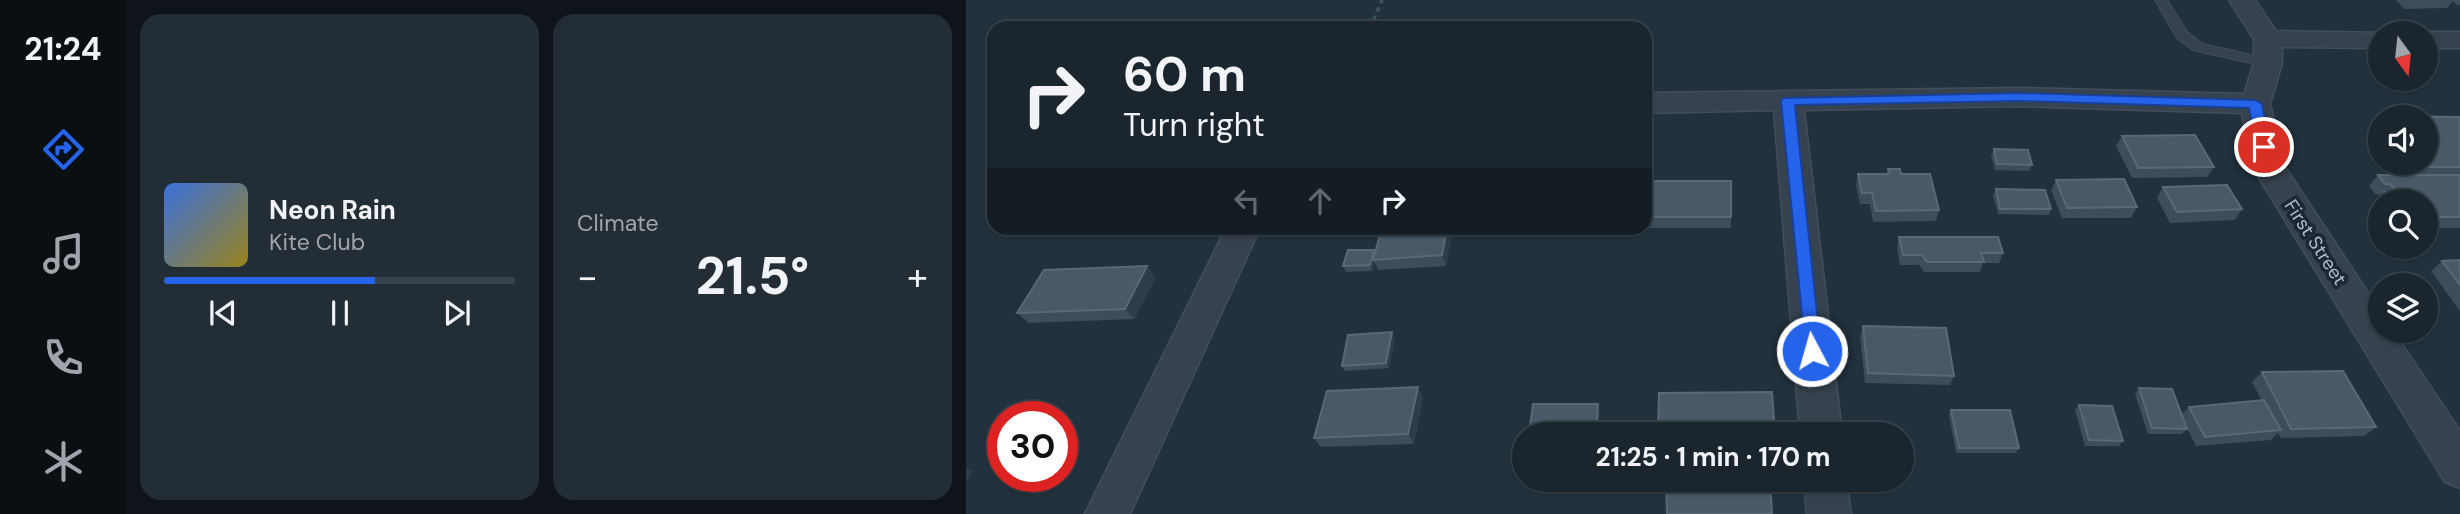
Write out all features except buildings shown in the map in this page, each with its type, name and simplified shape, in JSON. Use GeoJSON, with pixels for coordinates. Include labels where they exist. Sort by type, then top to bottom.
{"type":"FeatureCollection","features":[{"type":"Feature","properties":{"kind":"street"},"geometry":{"type":"LineString","coordinates":[[2242,0],[2268,51],[2368,41]]}},
{"type":"Feature","properties":{"kind":"street"},"geometry":{"type":"LineString","coordinates":[[2438,40],[2460,40]]}},
{"type":"Feature","properties":{"kind":"street","name":"First Street"},"geometry":{"type":"LineString","coordinates":[[2268,51],[2255,104],[2269,168],[2460,468]]}},
{"type":"Feature","properties":{"kind":"street"},"geometry":{"type":"LineString","coordinates":[[1652,103],[2020,97],[2255,104]]}},
{"type":"Feature","properties":{"kind":"street"},"geometry":{"type":"LineString","coordinates":[[1788,101],[1820,422]]}},
{"type":"Feature","properties":{"kind":"street"},"geometry":{"type":"LineString","coordinates":[[1107,514],[1239,235]]}},
{"type":"Feature","properties":{"kind":"street"},"geometry":{"type":"LineString","coordinates":[[1826,492],[1829,514]]}},
{"type":"Feature","properties":{"kind":"lane"},"geometry":{"type":"LineString","coordinates":[[2161,0],[2182,35],[2198,47],[2268,51]]}},
{"type":"Feature","properties":{"kind":"path"},"geometry":{"type":"LineString","coordinates":[[1373,21],[1382,0]]}},
{"type":"Feature","properties":{"kind":"route"},"geometry":{"type":"LineString","coordinates":[[1812,351],[1788,101],[2020,97],[2255,104],[2264,147]]}}]}
